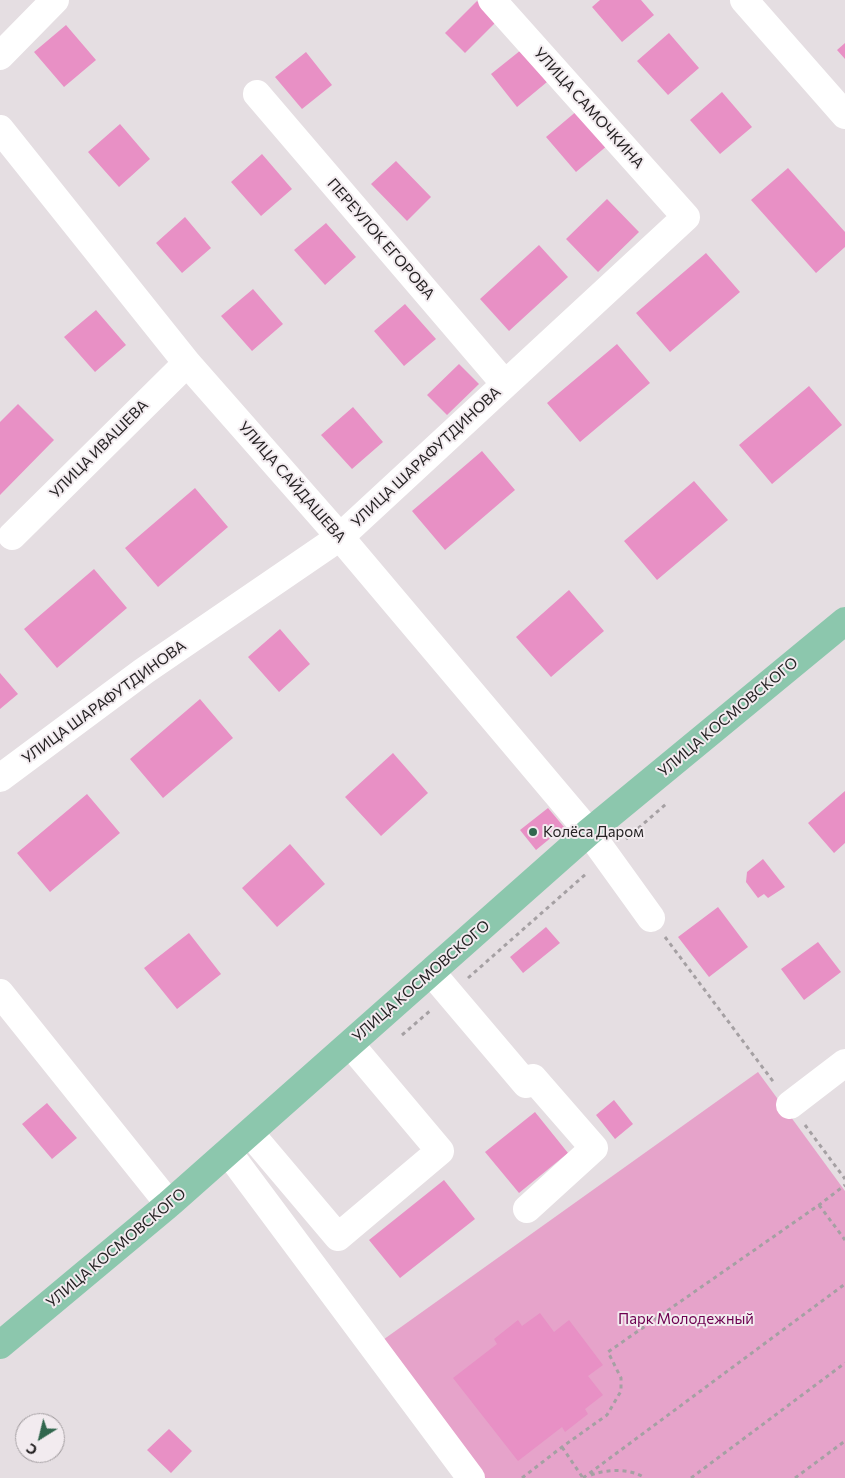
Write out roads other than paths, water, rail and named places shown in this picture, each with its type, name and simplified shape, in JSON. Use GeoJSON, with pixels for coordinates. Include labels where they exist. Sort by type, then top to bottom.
{"type":"FeatureCollection","features":[{"type":"Feature","properties":{"kind":"main road","name":"УЛИЦА КОСМОВСКОГО"},"geometry":{"type":"LineString","coordinates":[[0,1345],[169,1204],[590,832],[845,621]]}},
{"type":"Feature","properties":{"kind":"street"},"geometry":{"type":"LineString","coordinates":[[0,56],[55,0]]}},
{"type":"Feature","properties":{"kind":"street","name":"УЛИЦА САМОЧКИНА"},"geometry":{"type":"LineString","coordinates":[[492,0],[686,217]]}},
{"type":"Feature","properties":{"kind":"street"},"geometry":{"type":"LineString","coordinates":[[744,0],[845,115]]}},
{"type":"Feature","properties":{"kind":"street","name":"ПЕРЕУЛОК ЕГОРОВА"},"geometry":{"type":"LineString","coordinates":[[257,94],[505,384]]}},
{"type":"Feature","properties":{"kind":"street","name":"УЛИЦА САЙДАШЕВА"},"geometry":{"type":"LineString","coordinates":[[0,129],[187,363],[340,537],[590,832],[652,918]]}},
{"type":"Feature","properties":{"kind":"street","name":"УЛИЦА ШАРАФУТДИНОВА"},"geometry":{"type":"LineString","coordinates":[[0,778],[144,671],[340,537],[686,217]]}},
{"type":"Feature","properties":{"kind":"street","name":"УЛИЦА ИВАШЕВА"},"geometry":{"type":"LineString","coordinates":[[12,536],[187,363]]}},
{"type":"Feature","properties":{"kind":"street"},"geometry":{"type":"LineString","coordinates":[[431,972],[526,1084],[533,1078],[594,1148],[527,1209]]}},
{"type":"Feature","properties":{"kind":"street"},"geometry":{"type":"LineString","coordinates":[[0,993],[169,1204]]}},
{"type":"Feature","properties":{"kind":"street"},"geometry":{"type":"LineString","coordinates":[[250,1133],[338,1237],[440,1151],[350,1044]]}},
{"type":"Feature","properties":{"kind":"street"},"geometry":{"type":"LineString","coordinates":[[790,1105],[845,1063]]}},
{"type":"Feature","properties":{"kind":"street"},"geometry":{"type":"LineString","coordinates":[[228,1152],[471,1478]]}},
{"type":"Feature","properties":{"kind":"place","name":"Колёса Даром"},"geometry":{"type":"Point","coordinates":[533,832]}},
{"type":"Feature","properties":{"kind":"park label","name":"Парк Молодежный"},"geometry":{"type":"Point","coordinates":[686,1319]}}]}
